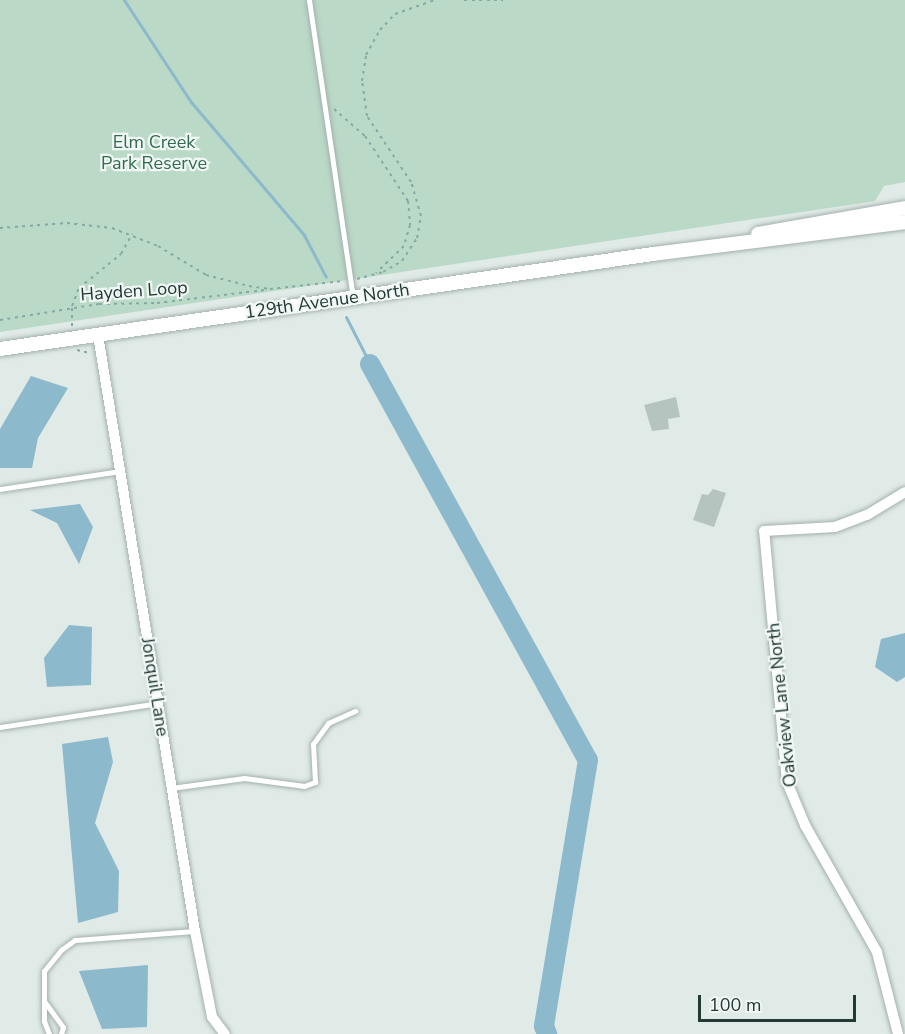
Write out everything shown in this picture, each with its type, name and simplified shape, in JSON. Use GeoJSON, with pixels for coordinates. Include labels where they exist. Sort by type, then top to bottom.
{"type":"FeatureCollection","features":[{"type":"Feature","properties":{"kind":"main road","name":"129th Avenue North"},"geometry":{"type":"LineString","coordinates":[[653,254],[905,208]]}},
{"type":"Feature","properties":{"kind":"main road","name":"129th Avenue North"},"geometry":{"type":"LineString","coordinates":[[0,349],[653,254],[905,222]]}},
{"type":"Feature","properties":{"kind":"street","name":"Jonquil Lane"},"geometry":{"type":"LineString","coordinates":[[98,335],[195,931],[212,1017],[225,1034]]}},
{"type":"Feature","properties":{"kind":"street","name":"Oakview Lane North"},"geometry":{"type":"LineString","coordinates":[[898,1034],[877,952],[805,825],[788,782],[764,531],[836,527],[867,515],[905,492]]}},
{"type":"Feature","properties":{"kind":"lane"},"geometry":{"type":"LineString","coordinates":[[309,0],[353,297]]}},
{"type":"Feature","properties":{"kind":"lane"},"geometry":{"type":"LineString","coordinates":[[0,489],[120,471]]}},
{"type":"Feature","properties":{"kind":"lane"},"geometry":{"type":"LineString","coordinates":[[0,726],[158,704]]}},
{"type":"Feature","properties":{"kind":"lane"},"geometry":{"type":"LineString","coordinates":[[171,788],[244,778],[304,786],[315,782],[313,744],[328,723],[355,711]]}},
{"type":"Feature","properties":{"kind":"lane"},"geometry":{"type":"LineString","coordinates":[[49,1034],[44,1001],[44,971],[61,950],[75,940],[195,931]]}},
{"type":"Feature","properties":{"kind":"lane"},"geometry":{"type":"LineString","coordinates":[[44,1001],[63,1027],[61,1034]]}},
{"type":"Feature","properties":{"kind":"path","name":"Hayden Loop"},"geometry":{"type":"LineString","coordinates":[[0,320],[72,309],[219,298],[270,289],[351,280],[374,275],[394,267],[408,254],[419,232],[421,211],[406,173],[367,116],[363,87],[365,62],[374,38],[392,17],[405,8],[435,0]]}},
{"type":"Feature","properties":{"kind":"path"},"geometry":{"type":"LineString","coordinates":[[464,0],[503,0]]}},
{"type":"Feature","properties":{"kind":"path"},"geometry":{"type":"LineString","coordinates":[[324,100],[365,136],[408,201],[410,225],[404,246],[374,275]]}},
{"type":"Feature","properties":{"kind":"path"},"geometry":{"type":"LineString","coordinates":[[0,228],[79,224],[132,234],[206,275],[270,289]]}},
{"type":"Feature","properties":{"kind":"path"},"geometry":{"type":"LineString","coordinates":[[73,330],[72,309],[79,288],[121,254],[132,234]]}},
{"type":"Feature","properties":{"kind":"green space","name":"Elm Creek Park Reserve"},"geometry":{"type":"Polygon","coordinates":[[[0,0],[905,0],[905,182],[884,186],[875,201],[0,332],[0,0]]]}},
{"type":"Feature","properties":{"kind":"water"},"geometry":{"type":"Polygon","coordinates":[[[31,376],[68,388],[38,438],[32,468],[0,468],[0,429],[31,376]]]}},
{"type":"Feature","properties":{"kind":"water"},"geometry":{"type":"Polygon","coordinates":[[[80,504],[93,527],[79,564],[57,523],[30,510],[80,504]]]}},
{"type":"Feature","properties":{"kind":"water"},"geometry":{"type":"Polygon","coordinates":[[[69,625],[92,627],[91,685],[47,687],[44,658],[69,625]]]}},
{"type":"Feature","properties":{"kind":"water"},"geometry":{"type":"Polygon","coordinates":[[[905,633],[905,677],[897,682],[875,667],[881,639],[905,633]]]}},
{"type":"Feature","properties":{"kind":"water"},"geometry":{"type":"Polygon","coordinates":[[[108,737],[113,762],[95,823],[119,871],[118,912],[78,923],[62,744],[108,737]]]}},
{"type":"Feature","properties":{"kind":"water"},"geometry":{"type":"Polygon","coordinates":[[[148,965],[147,1027],[102,1029],[79,971],[148,965]]]}},
{"type":"Feature","properties":{"kind":"building"},"geometry":{"type":"Polygon","coordinates":[[[676,397],[680,417],[668,419],[669,429],[652,431],[644,405],[676,397]]]}},
{"type":"Feature","properties":{"kind":"building"},"geometry":{"type":"Polygon","coordinates":[[[713,489],[726,493],[714,527],[693,520],[702,494],[708,495],[713,489]]]}},
{"type":"Feature","properties":{"kind":"waterway"},"geometry":{"type":"LineString","coordinates":[[124,0],[191,102],[304,235],[326,277]]}},
{"type":"Feature","properties":{"kind":"waterway"},"geometry":{"type":"LineString","coordinates":[[346,317],[370,364]]}},
{"type":"Feature","properties":{"kind":"waterway"},"geometry":{"type":"LineString","coordinates":[[370,364],[588,760],[544,1026],[547,1034]]}}]}
